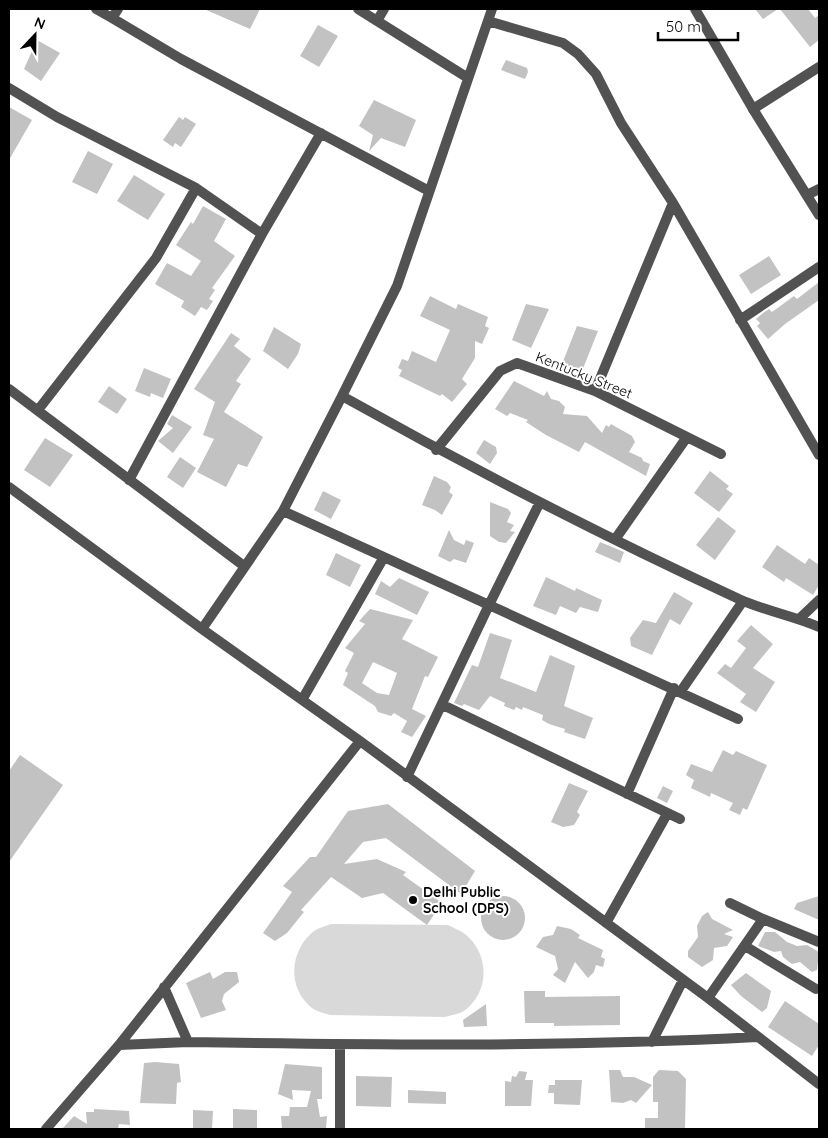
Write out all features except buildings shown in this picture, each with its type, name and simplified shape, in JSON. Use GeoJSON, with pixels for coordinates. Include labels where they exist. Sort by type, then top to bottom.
{"type":"FeatureCollection","features":[{"type":"Feature","properties":{"kind":"street"},"geometry":{"type":"LineString","coordinates":[[96,9],[181,59],[429,191]]}},
{"type":"Feature","properties":{"kind":"street"},"geometry":{"type":"LineString","coordinates":[[112,18],[118,9]]}},
{"type":"Feature","properties":{"kind":"street"},"geometry":{"type":"LineString","coordinates":[[358,9],[468,78]]}},
{"type":"Feature","properties":{"kind":"street"},"geometry":{"type":"LineString","coordinates":[[377,21],[384,9]]}},
{"type":"Feature","properties":{"kind":"street"},"geometry":{"type":"LineString","coordinates":[[202,629],[283,511],[397,286],[492,9]]}},
{"type":"Feature","properties":{"kind":"street"},"geometry":{"type":"LineString","coordinates":[[695,9],[753,109],[819,215]]}},
{"type":"Feature","properties":{"kind":"street"},"geometry":{"type":"LineString","coordinates":[[488,21],[563,43],[578,54],[596,74],[621,123],[673,203],[819,454]]}},
{"type":"Feature","properties":{"kind":"street"},"geometry":{"type":"LineString","coordinates":[[753,109],[819,68]]}},
{"type":"Feature","properties":{"kind":"street"},"geometry":{"type":"LineString","coordinates":[[9,88],[57,117],[196,188],[262,234]]}},
{"type":"Feature","properties":{"kind":"street"},"geometry":{"type":"LineString","coordinates":[[129,480],[262,234],[321,133]]}},
{"type":"Feature","properties":{"kind":"street"},"geometry":{"type":"LineString","coordinates":[[38,410],[156,258],[196,188]]}},
{"type":"Feature","properties":{"kind":"street"},"geometry":{"type":"LineString","coordinates":[[807,195],[819,189]]}},
{"type":"Feature","properties":{"kind":"street"},"geometry":{"type":"LineString","coordinates":[[595,391],[673,203]]}},
{"type":"Feature","properties":{"kind":"street"},"geometry":{"type":"LineString","coordinates":[[740,320],[819,267]]}},
{"type":"Feature","properties":{"kind":"street","name":"Kentucky Street"},"geometry":{"type":"LineString","coordinates":[[436,450],[500,371],[517,363],[595,391],[721,454]]}},
{"type":"Feature","properties":{"kind":"street"},"geometry":{"type":"LineString","coordinates":[[9,389],[244,566]]}},
{"type":"Feature","properties":{"kind":"street"},"geometry":{"type":"LineString","coordinates":[[342,396],[436,450],[540,504],[616,538],[742,601],[819,627]]}},
{"type":"Feature","properties":{"kind":"street"},"geometry":{"type":"LineString","coordinates":[[616,538],[687,436]]}},
{"type":"Feature","properties":{"kind":"street"},"geometry":{"type":"LineString","coordinates":[[9,487],[202,629],[360,741],[406,777],[708,998],[819,1084]]}},
{"type":"Feature","properties":{"kind":"street"},"geometry":{"type":"LineString","coordinates":[[406,777],[540,504]]}},
{"type":"Feature","properties":{"kind":"street"},"geometry":{"type":"LineString","coordinates":[[283,511],[738,719]]}},
{"type":"Feature","properties":{"kind":"street"},"geometry":{"type":"LineString","coordinates":[[302,700],[384,557]]}},
{"type":"Feature","properties":{"kind":"street"},"geometry":{"type":"LineString","coordinates":[[799,619],[819,600]]}},
{"type":"Feature","properties":{"kind":"street"},"geometry":{"type":"LineString","coordinates":[[627,794],[678,690],[742,601]]}},
{"type":"Feature","properties":{"kind":"street"},"geometry":{"type":"LineString","coordinates":[[443,705],[680,819]]}},
{"type":"Feature","properties":{"kind":"street"},"geometry":{"type":"LineString","coordinates":[[46,1129],[119,1045],[360,741]]}},
{"type":"Feature","properties":{"kind":"street"},"geometry":{"type":"LineString","coordinates":[[606,923],[667,814]]}},
{"type":"Feature","properties":{"kind":"street"},"geometry":{"type":"LineString","coordinates":[[730,903],[819,942]]}},
{"type":"Feature","properties":{"kind":"street"},"geometry":{"type":"LineString","coordinates":[[708,998],[763,919]]}},
{"type":"Feature","properties":{"kind":"street"},"geometry":{"type":"LineString","coordinates":[[745,946],[818,987]]}},
{"type":"Feature","properties":{"kind":"street"},"geometry":{"type":"LineString","coordinates":[[652,1042],[683,980]]}},
{"type":"Feature","properties":{"kind":"street"},"geometry":{"type":"LineString","coordinates":[[164,987],[188,1042]]}},
{"type":"Feature","properties":{"kind":"street"},"geometry":{"type":"LineString","coordinates":[[119,1045],[188,1042],[340,1045],[652,1042],[757,1037]]}},
{"type":"Feature","properties":{"kind":"street"},"geometry":{"type":"LineString","coordinates":[[340,1045],[340,1129]]}},
{"type":"Feature","properties":{"kind":"shaded area"},"geometry":{"type":"Polygon","coordinates":[[[331,924],[448,925],[461,931],[473,942],[483,962],[484,973],[479,994],[464,1011],[445,1017],[330,1015],[316,1010],[304,1000],[298,990],[294,970],[296,959],[306,939],[314,931],[331,924]]]}},
{"type":"Feature","properties":{"kind":"place","name":"Delhi Public School (DPS)"},"geometry":{"type":"Point","coordinates":[413,900]}}]}
